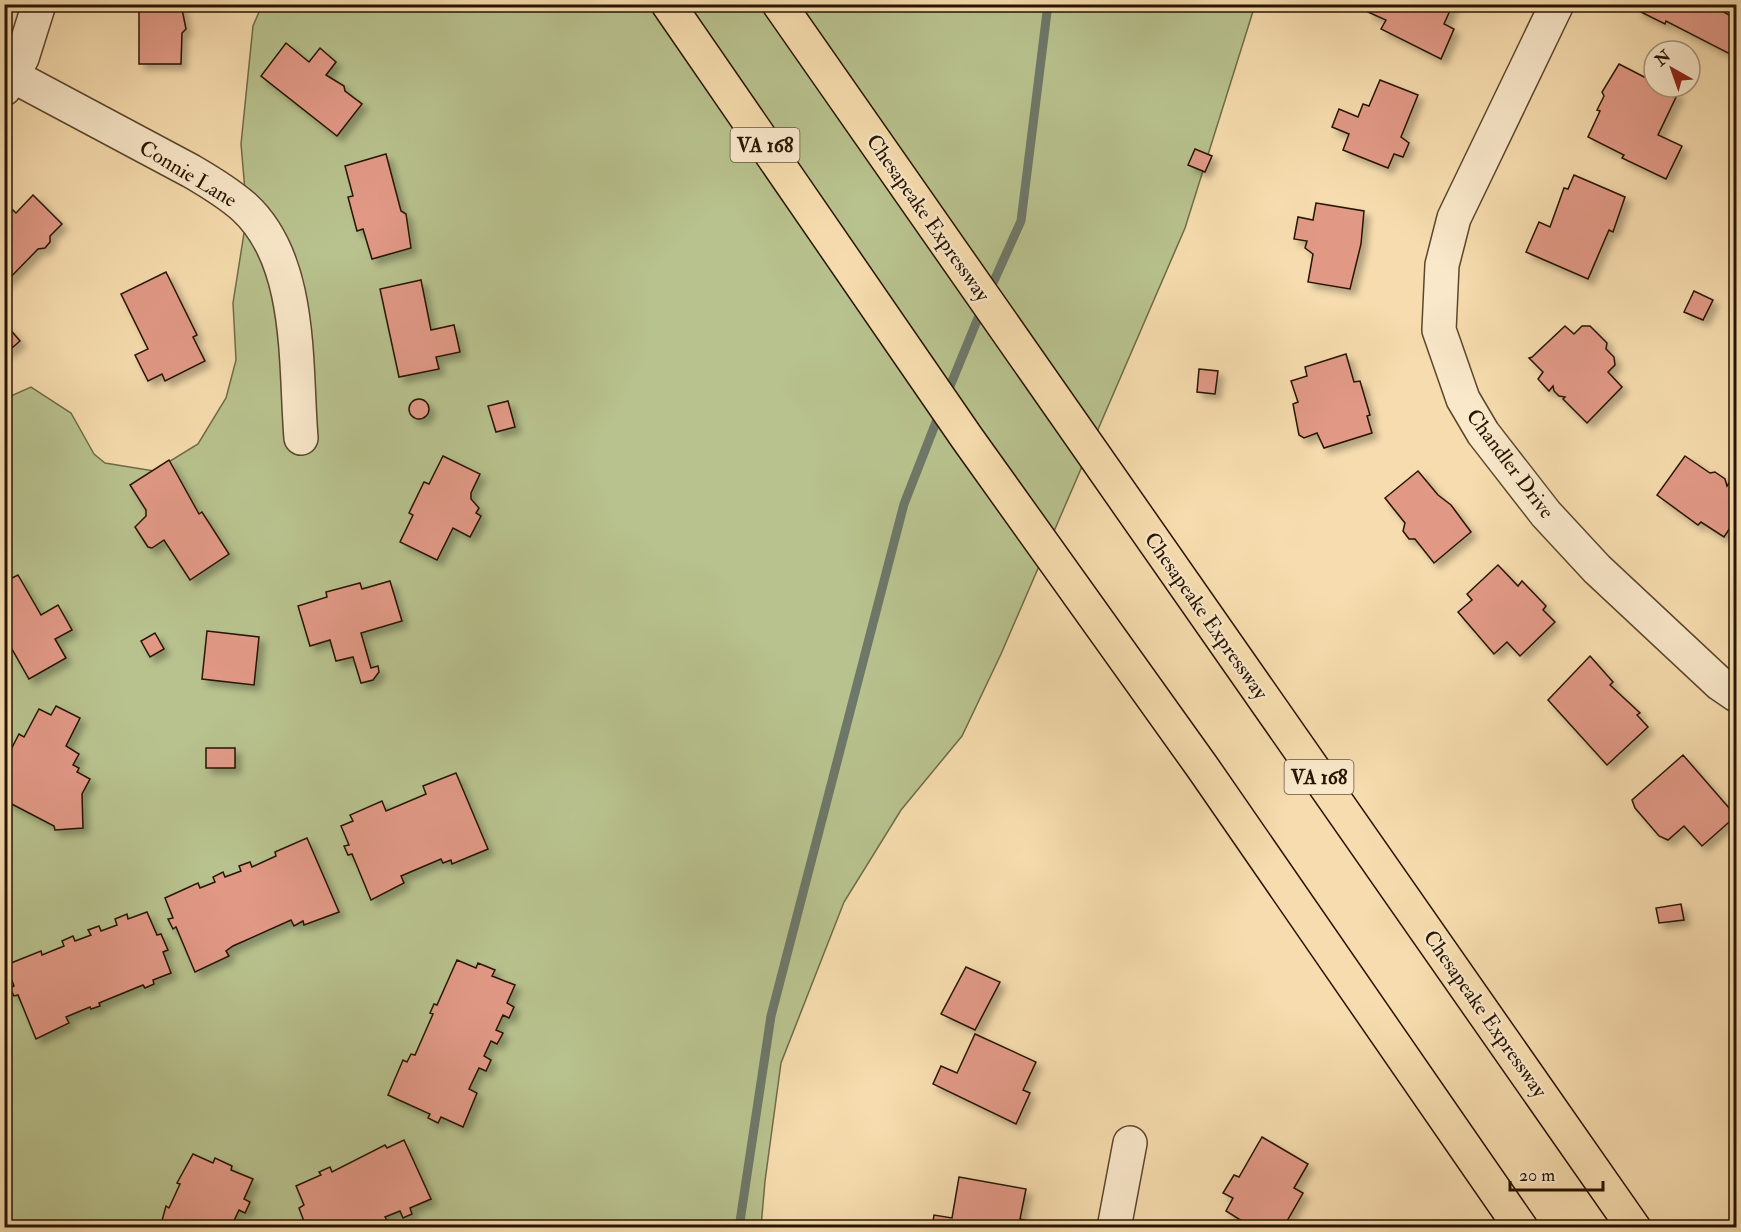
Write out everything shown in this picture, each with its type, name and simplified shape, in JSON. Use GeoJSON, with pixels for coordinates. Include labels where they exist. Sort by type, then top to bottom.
{"type":"FeatureCollection","features":[{"type":"Feature","properties":{"kind":"highway","name":"VA 168"},"geometry":{"type":"LineString","coordinates":[[668,4],[967,438],[1203,768],[1521,1227]]}},
{"type":"Feature","properties":{"kind":"highway","name":"Chesapeake Expressway"},"geometry":{"type":"LineString","coordinates":[[779,4],[1003,328],[1634,1227]]}},
{"type":"Feature","properties":{"kind":"street"},"geometry":{"type":"LineString","coordinates":[[9,83],[22,58],[39,4]]}},
{"type":"Feature","properties":{"kind":"street","name":"Chandler Drive"},"geometry":{"type":"LineString","coordinates":[[1557,4],[1454,218],[1442,266],[1439,330],[1463,399],[1483,433],[1546,514],[1597,569],[1720,684],[1737,695]]}},
{"type":"Feature","properties":{"kind":"street","name":"Connie Lane"},"geometry":{"type":"LineString","coordinates":[[9,83],[191,171],[219,187],[252,216],[280,261],[290,297],[301,438]]}},
{"type":"Feature","properties":{"kind":"street"},"geometry":{"type":"LineString","coordinates":[[1114,1227],[1130,1143]]}},
{"type":"Feature","properties":{"kind":"green space"},"geometry":{"type":"Polygon","coordinates":[[[262,5],[1255,5],[1185,228],[1001,654],[962,736],[901,810],[844,902],[781,1063],[761,1227],[5,1227],[4,399],[31,387],[71,413],[94,454],[105,463],[154,471],[198,444],[226,398],[236,360],[233,303],[247,214],[241,144],[253,26],[262,5]]]}},
{"type":"Feature","properties":{"kind":"building"},"geometry":{"type":"Polygon","coordinates":[[[139,4],[181,4],[186,29],[182,33],[181,64],[139,64],[139,4]]]}},
{"type":"Feature","properties":{"kind":"building"},"geometry":{"type":"Polygon","coordinates":[[[1371,4],[1456,4],[1452,6],[1444,24],[1454,29],[1441,59],[1381,29],[1386,20],[1368,12],[1371,4]]]}},
{"type":"Feature","properties":{"kind":"building"},"geometry":{"type":"Polygon","coordinates":[[[1639,4],[1710,4],[1736,19],[1736,41],[1730,54],[1666,21],[1665,24],[1637,10],[1639,4]]]}},
{"type":"Feature","properties":{"kind":"building"},"geometry":{"type":"Polygon","coordinates":[[[286,43],[309,62],[320,48],[336,62],[326,75],[344,86],[345,91],[362,104],[337,136],[261,76],[286,43]]]}},
{"type":"Feature","properties":{"kind":"building"},"geometry":{"type":"Polygon","coordinates":[[[1619,64],[1642,76],[1642,99],[1675,99],[1658,135],[1682,146],[1666,179],[1622,158],[1624,155],[1588,137],[1600,111],[1597,110],[1604,96],[1602,92],[1619,64]]]}},
{"type":"Feature","properties":{"kind":"building"},"geometry":{"type":"Polygon","coordinates":[[[1380,80],[1418,95],[1401,137],[1409,143],[1403,157],[1394,154],[1388,168],[1343,150],[1349,134],[1332,127],[1339,109],[1358,117],[1363,104],[1369,106],[1380,80]]]}},
{"type":"Feature","properties":{"kind":"building"},"geometry":{"type":"Polygon","coordinates":[[[1195,149],[1212,156],[1205,172],[1188,165],[1195,149]]]}},
{"type":"Feature","properties":{"kind":"building"},"geometry":{"type":"Polygon","coordinates":[[[386,154],[401,211],[406,214],[411,248],[372,259],[363,229],[357,231],[348,197],[353,196],[345,166],[386,154]]]}},
{"type":"Feature","properties":{"kind":"building"},"geometry":{"type":"Polygon","coordinates":[[[1574,175],[1625,197],[1613,232],[1609,230],[1588,279],[1526,252],[1539,222],[1550,227],[1564,188],[1568,189],[1574,175]]]}},
{"type":"Feature","properties":{"kind":"building"},"geometry":{"type":"Polygon","coordinates":[[[33,195],[62,224],[50,236],[50,242],[45,248],[38,249],[4,284],[4,218],[13,210],[16,213],[33,195]]]}},
{"type":"Feature","properties":{"kind":"building"},"geometry":{"type":"Polygon","coordinates":[[[1316,203],[1364,211],[1361,244],[1350,289],[1308,282],[1313,254],[1305,248],[1307,241],[1294,239],[1298,217],[1313,220],[1316,203]]]}},
{"type":"Feature","properties":{"kind":"building"},"geometry":{"type":"Polygon","coordinates":[[[166,272],[197,335],[193,337],[205,361],[165,381],[162,374],[148,381],[135,355],[148,349],[121,294],[166,272]]]}},
{"type":"Feature","properties":{"kind":"building"},"geometry":{"type":"Polygon","coordinates":[[[421,280],[431,330],[454,325],[460,352],[436,357],[439,369],[399,377],[380,289],[421,280]]]}},
{"type":"Feature","properties":{"kind":"building"},"geometry":{"type":"Polygon","coordinates":[[[1694,291],[1713,300],[1703,320],[1684,312],[1694,291]]]}},
{"type":"Feature","properties":{"kind":"building"},"geometry":{"type":"Polygon","coordinates":[[[1736,309],[1736,338],[1733,338],[1736,309]]]}},
{"type":"Feature","properties":{"kind":"building"},"geometry":{"type":"Polygon","coordinates":[[[1565,326],[1574,334],[1582,326],[1590,326],[1607,343],[1606,349],[1614,357],[1615,365],[1608,372],[1622,387],[1587,423],[1563,399],[1565,397],[1559,396],[1554,391],[1553,386],[1549,391],[1538,379],[1543,372],[1529,358],[1565,326]]]}},
{"type":"Feature","properties":{"kind":"building"},"geometry":{"type":"Polygon","coordinates":[[[8,327],[20,341],[6,353],[4,330],[8,327]]]}},
{"type":"Feature","properties":{"kind":"building"},"geometry":{"type":"Polygon","coordinates":[[[1346,354],[1354,382],[1360,381],[1370,415],[1367,416],[1372,433],[1324,448],[1317,433],[1304,438],[1299,435],[1293,404],[1298,402],[1291,381],[1307,376],[1305,367],[1346,354]]]}},
{"type":"Feature","properties":{"kind":"building"},"geometry":{"type":"Polygon","coordinates":[[[1199,369],[1218,371],[1215,394],[1197,392],[1199,369]]]}},
{"type":"Feature","properties":{"kind":"building"},"geometry":{"type":"Polygon","coordinates":[[[415,399],[423,399],[429,405],[429,413],[423,419],[415,419],[409,413],[409,405],[415,399]]]}},
{"type":"Feature","properties":{"kind":"building"},"geometry":{"type":"Polygon","coordinates":[[[508,401],[515,427],[496,432],[488,406],[508,401]]]}},
{"type":"Feature","properties":{"kind":"building"},"geometry":{"type":"Polygon","coordinates":[[[443,456],[480,474],[471,493],[471,499],[479,508],[476,513],[481,516],[470,537],[453,528],[437,560],[400,542],[413,515],[409,513],[424,482],[429,484],[443,456]]]}},
{"type":"Feature","properties":{"kind":"building"},"geometry":{"type":"Polygon","coordinates":[[[1685,456],[1710,473],[1715,472],[1725,479],[1727,486],[1736,473],[1736,519],[1724,537],[1701,522],[1698,525],[1657,495],[1685,456]]]}},
{"type":"Feature","properties":{"kind":"building"},"geometry":{"type":"Polygon","coordinates":[[[169,460],[199,514],[202,512],[229,554],[190,580],[164,540],[152,548],[148,547],[135,527],[146,516],[146,510],[130,485],[169,460]]]}},
{"type":"Feature","properties":{"kind":"building"},"geometry":{"type":"Polygon","coordinates":[[[1418,471],[1438,495],[1451,505],[1471,532],[1434,563],[1415,539],[1409,539],[1403,531],[1405,523],[1385,498],[1418,471]]]}},
{"type":"Feature","properties":{"kind":"building"},"geometry":{"type":"Polygon","coordinates":[[[1498,565],[1518,586],[1522,581],[1546,606],[1543,610],[1555,622],[1520,656],[1507,642],[1494,654],[1458,612],[1472,600],[1467,594],[1498,565]]]}},
{"type":"Feature","properties":{"kind":"building"},"geometry":{"type":"Polygon","coordinates":[[[18,575],[41,615],[58,605],[72,630],[55,639],[66,658],[29,679],[4,635],[4,582],[18,575]]]}},
{"type":"Feature","properties":{"kind":"building"},"geometry":{"type":"Polygon","coordinates":[[[390,581],[402,621],[361,633],[371,668],[378,666],[379,672],[373,680],[361,683],[353,657],[336,661],[330,640],[310,646],[298,606],[327,597],[326,592],[360,583],[362,589],[390,581]]]}},
{"type":"Feature","properties":{"kind":"building"},"geometry":{"type":"Polygon","coordinates":[[[207,631],[259,637],[254,685],[202,679],[207,631]]]}},
{"type":"Feature","properties":{"kind":"building"},"geometry":{"type":"Polygon","coordinates":[[[155,633],[164,649],[150,657],[141,641],[155,633]]]}},
{"type":"Feature","properties":{"kind":"building"},"geometry":{"type":"Polygon","coordinates":[[[1590,656],[1613,682],[1610,685],[1640,713],[1637,715],[1648,727],[1607,765],[1548,700],[1590,656]]]}},
{"type":"Feature","properties":{"kind":"building"},"geometry":{"type":"Polygon","coordinates":[[[56,706],[80,718],[66,746],[79,754],[73,765],[79,768],[77,772],[90,779],[82,794],[83,828],[55,830],[54,826],[4,800],[4,763],[19,734],[24,737],[39,709],[51,715],[56,706]]]}},
{"type":"Feature","properties":{"kind":"building"},"geometry":{"type":"Polygon","coordinates":[[[206,748],[235,748],[235,768],[206,768],[206,748]]]}},
{"type":"Feature","properties":{"kind":"building"},"geometry":{"type":"Polygon","coordinates":[[[1683,755],[1736,816],[1702,846],[1684,826],[1668,840],[1659,836],[1635,808],[1632,800],[1683,755]]]}},
{"type":"Feature","properties":{"kind":"building"},"geometry":{"type":"Polygon","coordinates":[[[456,773],[488,849],[452,864],[451,860],[443,863],[441,859],[401,876],[404,883],[371,900],[352,854],[348,855],[344,846],[349,845],[341,826],[353,821],[350,815],[382,801],[386,811],[426,794],[423,786],[456,773]]]}},
{"type":"Feature","properties":{"kind":"building"},"geometry":{"type":"Polygon","coordinates":[[[307,838],[339,912],[304,925],[303,921],[294,926],[291,920],[233,946],[226,951],[229,956],[195,972],[176,927],[173,929],[168,919],[173,918],[165,898],[198,883],[200,888],[215,882],[213,877],[223,872],[225,877],[241,871],[239,866],[250,862],[252,867],[276,856],[275,852],[307,838]]]}},
{"type":"Feature","properties":{"kind":"building"},"geometry":{"type":"Polygon","coordinates":[[[1681,904],[1684,920],[1659,923],[1656,908],[1681,904]]]}},
{"type":"Feature","properties":{"kind":"building"},"geometry":{"type":"Polygon","coordinates":[[[147,912],[157,935],[161,934],[168,950],[163,952],[171,973],[153,980],[154,984],[145,988],[143,985],[99,1003],[100,1006],[91,1009],[90,1007],[66,1017],[69,1023],[36,1039],[18,995],[14,996],[10,988],[14,986],[6,965],[41,951],[42,955],[64,946],[62,941],[73,936],[75,941],[91,935],[88,930],[99,926],[101,931],[117,925],[115,919],[127,914],[128,919],[147,912]]]}},
{"type":"Feature","properties":{"kind":"building"},"geometry":{"type":"Polygon","coordinates":[[[457,960],[476,968],[478,963],[495,970],[492,976],[515,985],[507,1003],[514,1007],[509,1018],[503,1015],[496,1030],[503,1033],[497,1044],[491,1041],[484,1056],[491,1060],[486,1071],[479,1068],[469,1089],[477,1093],[463,1127],[441,1117],[438,1123],[428,1118],[430,1114],[388,1095],[403,1060],[407,1062],[411,1054],[415,1055],[433,1014],[430,1013],[434,1004],[437,1005],[457,960]]]}},
{"type":"Feature","properties":{"kind":"building"},"geometry":{"type":"Polygon","coordinates":[[[966,967],[1000,982],[975,1030],[941,1014],[966,967]]]}},
{"type":"Feature","properties":{"kind":"building"},"geometry":{"type":"Polygon","coordinates":[[[975,1034],[1036,1062],[1023,1090],[1030,1093],[1016,1124],[933,1084],[941,1066],[957,1073],[975,1034]]]}},
{"type":"Feature","properties":{"kind":"building"},"geometry":{"type":"Polygon","coordinates":[[[1262,1137],[1308,1164],[1294,1188],[1303,1193],[1283,1228],[1253,1228],[1226,1211],[1233,1198],[1223,1193],[1234,1175],[1239,1177],[1262,1137]]]}},
{"type":"Feature","properties":{"kind":"building"},"geometry":{"type":"Polygon","coordinates":[[[404,1140],[431,1199],[410,1208],[412,1214],[403,1218],[400,1211],[385,1217],[389,1224],[381,1228],[374,1228],[372,1223],[362,1228],[314,1228],[311,1221],[305,1224],[299,1208],[304,1205],[296,1186],[321,1175],[319,1172],[330,1167],[332,1172],[385,1145],[387,1148],[404,1140]]]}},
{"type":"Feature","properties":{"kind":"building"},"geometry":{"type":"Polygon","coordinates":[[[193,1154],[213,1163],[215,1158],[232,1166],[231,1170],[253,1179],[244,1199],[250,1202],[245,1213],[239,1210],[232,1225],[237,1228],[160,1228],[166,1206],[169,1208],[180,1184],[177,1183],[193,1154]]]}},
{"type":"Feature","properties":{"kind":"building"},"geometry":{"type":"Polygon","coordinates":[[[959,1177],[1026,1189],[1020,1219],[1028,1221],[1027,1228],[932,1228],[934,1215],[952,1218],[959,1177]]]}},
{"type":"Feature","properties":{"kind":"waterway"},"geometry":{"type":"LineString","coordinates":[[988,294],[1021,221],[1048,4]]}},
{"type":"Feature","properties":{"kind":"waterway"},"geometry":{"type":"LineString","coordinates":[[946,396],[983,306]]}},
{"type":"Feature","properties":{"kind":"waterway"},"geometry":{"type":"LineString","coordinates":[[739,1228],[771,1016],[904,504],[940,412]]}}]}
